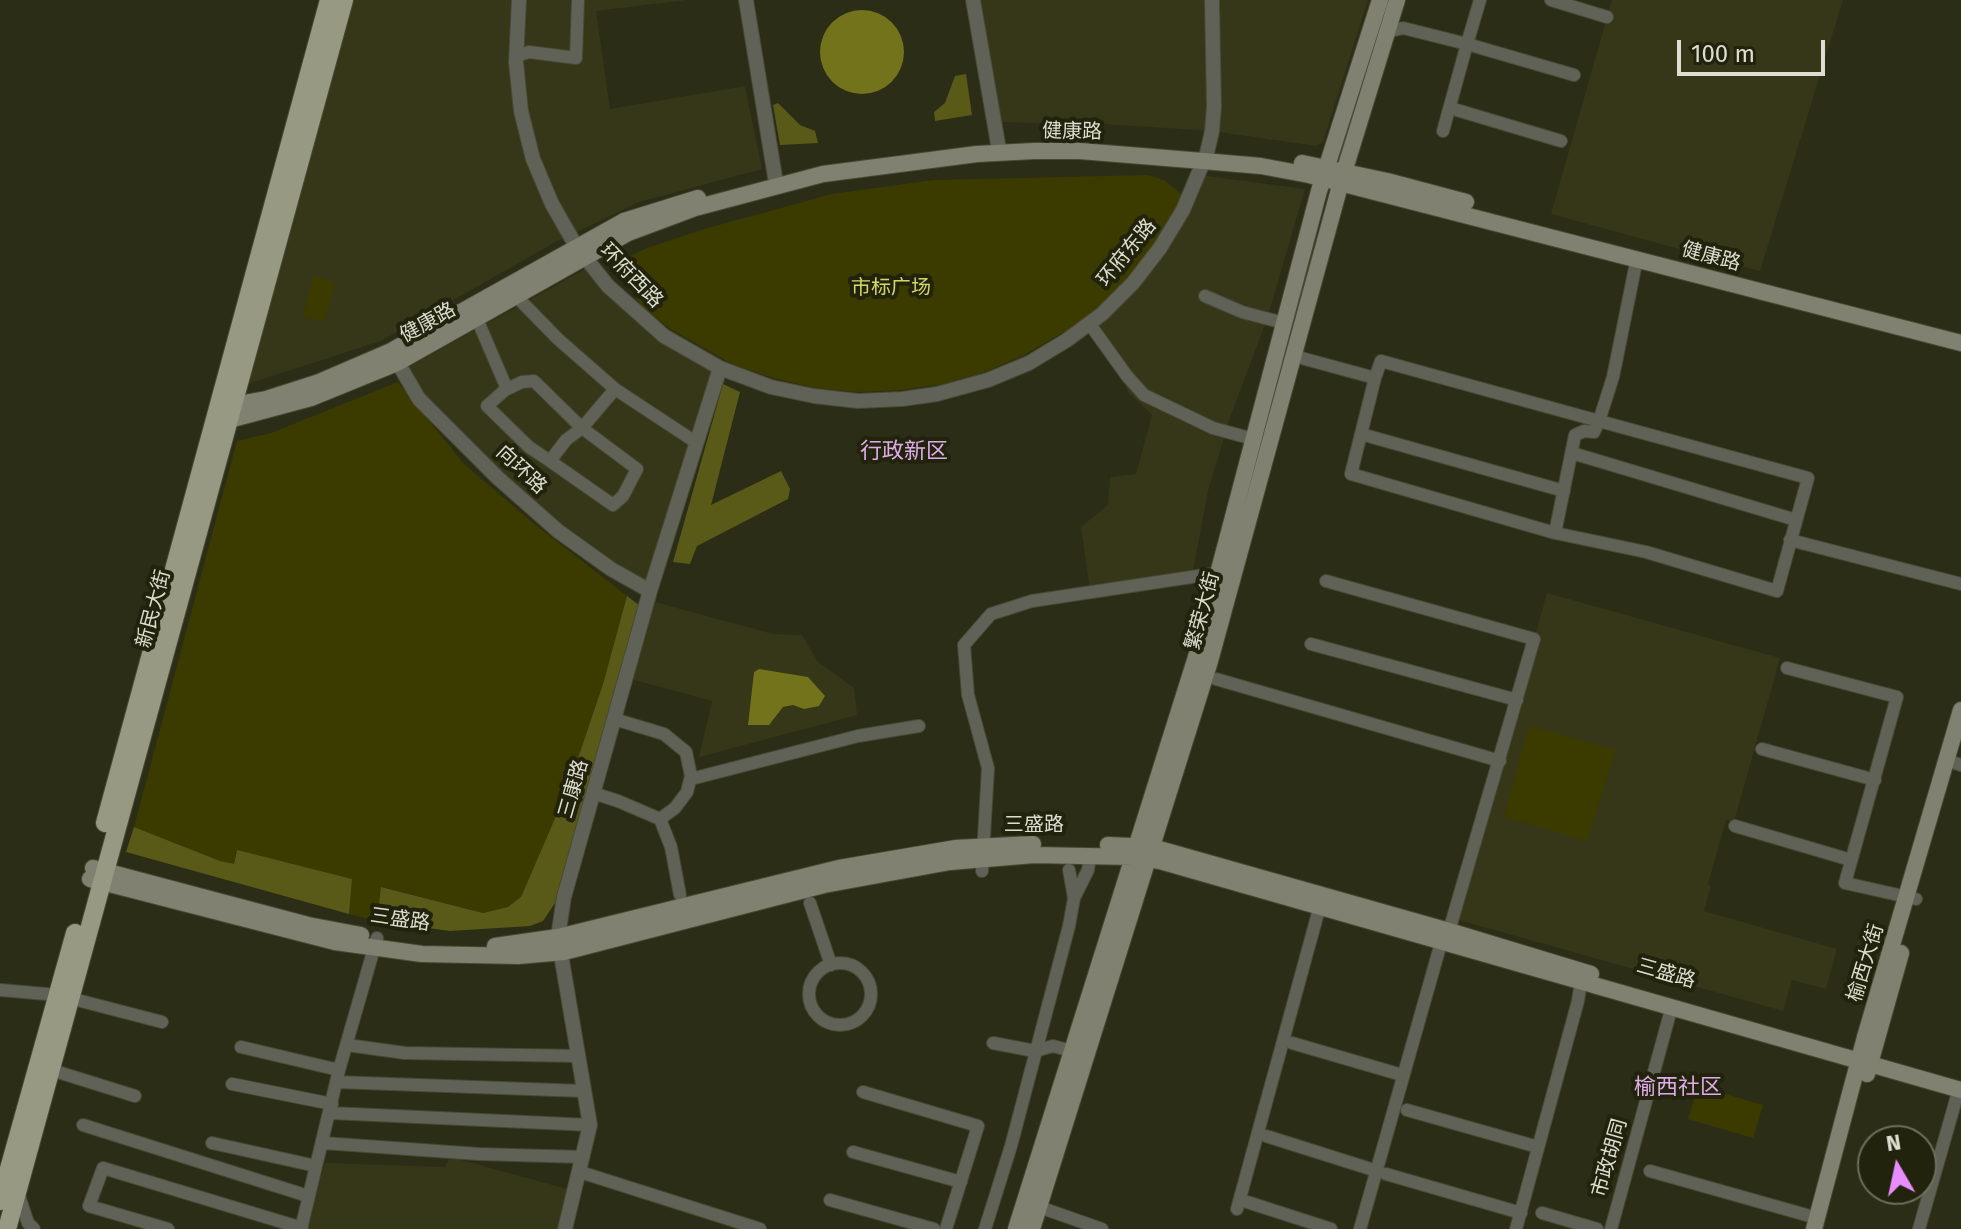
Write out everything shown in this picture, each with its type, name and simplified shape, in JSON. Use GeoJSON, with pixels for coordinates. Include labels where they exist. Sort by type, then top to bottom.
{"type":"FeatureCollection","features":[{"type":"Feature","properties":{"kind":"main road","name":"新民大街"},"geometry":{"type":"LineString","coordinates":[[0,1201],[44,1068],[97,876],[224,411],[329,0]]}},
{"type":"Feature","properties":{"kind":"main road","name":"新民大街"},"geometry":{"type":"LineString","coordinates":[[224,411],[344,0]]}},
{"type":"Feature","properties":{"kind":"main road","name":"繁荣大街"},"geometry":{"type":"LineString","coordinates":[[1143,852],[1325,173],[1380,0]]}},
{"type":"Feature","properties":{"kind":"main road","name":"繁荣大街"},"geometry":{"type":"LineString","coordinates":[[1016,1229],[1079,1053],[1143,852],[1210,661],[1342,176],[1397,0]]}},
{"type":"Feature","properties":{"kind":"main road","name":"健康路"},"geometry":{"type":"LineString","coordinates":[[224,411],[311,398],[394,357],[474,312],[580,252],[624,221],[662,207],[821,165],[998,144],[1078,144],[1342,176],[1961,334]]}},
{"type":"Feature","properties":{"kind":"main road","name":"健康路"},"geometry":{"type":"LineString","coordinates":[[580,252],[695,208],[823,174],[977,154],[1034,151],[1205,157]]}},
{"type":"Feature","properties":{"kind":"main road","name":"健康路"},"geometry":{"type":"LineString","coordinates":[[1342,176],[1961,343]]}},
{"type":"Feature","properties":{"kind":"main road","name":"榆西大街"},"geometry":{"type":"LineString","coordinates":[[1818,1225],[1912,898],[1961,710]]}},
{"type":"Feature","properties":{"kind":"main road","name":"榆西大街"},"geometry":{"type":"LineString","coordinates":[[1912,898],[1958,764],[1961,743]]}},
{"type":"Feature","properties":{"kind":"main road","name":"三盛路"},"geometry":{"type":"LineString","coordinates":[[982,858],[1143,852]]}},
{"type":"Feature","properties":{"kind":"main road","name":"三盛路"},"geometry":{"type":"LineString","coordinates":[[97,876],[268,926],[375,943],[559,945],[839,868],[982,858],[1143,852],[1321,901],[1581,981],[1866,1058]]}},
{"type":"Feature","properties":{"kind":"main road","name":"三盛路"},"geometry":{"type":"LineString","coordinates":[[1445,939],[1960,1087]]}},
{"type":"Feature","properties":{"kind":"main road","name":"繁荣大街"},"geometry":{"type":"LineString","coordinates":[[1032,1229],[1079,1053]]}},
{"type":"Feature","properties":{"kind":"main road","name":"新民大街"},"geometry":{"type":"LineString","coordinates":[[7,1229],[44,1068]]}},
{"type":"Feature","properties":{"kind":"street","name":"环府西路"},"geometry":{"type":"LineString","coordinates":[[519,0],[516,56],[521,111],[533,159],[552,204],[580,252],[608,286],[651,326],[720,368],[771,387],[814,396],[858,401],[902,399]]}},
{"type":"Feature","properties":{"kind":"street"},"geometry":{"type":"LineString","coordinates":[[516,56],[529,52],[576,58],[578,0]]}},
{"type":"Feature","properties":{"kind":"street"},"geometry":{"type":"LineString","coordinates":[[746,0],[775,177]]}},
{"type":"Feature","properties":{"kind":"street"},"geometry":{"type":"LineString","coordinates":[[973,0],[998,144]]}},
{"type":"Feature","properties":{"kind":"street","name":"环府东路"},"geometry":{"type":"LineString","coordinates":[[902,399],[945,392],[988,380],[1029,363],[1067,340],[1133,283],[1160,248],[1183,210],[1205,157],[1214,107],[1212,0]]}},
{"type":"Feature","properties":{"kind":"street"},"geometry":{"type":"LineString","coordinates":[[1443,131],[1480,0]]}},
{"type":"Feature","properties":{"kind":"street"},"geometry":{"type":"LineString","coordinates":[[1551,0],[1607,17]]}},
{"type":"Feature","properties":{"kind":"street"},"geometry":{"type":"LineString","coordinates":[[1387,32],[1403,28],[1574,75]]}},
{"type":"Feature","properties":{"kind":"street"},"geometry":{"type":"LineString","coordinates":[[1450,108],[1561,141]]}},
{"type":"Feature","properties":{"kind":"street"},"geometry":{"type":"LineString","coordinates":[[1555,533],[1575,435],[1584,431],[1594,432],[1613,377],[1637,258]]}},
{"type":"Feature","properties":{"kind":"street"},"geometry":{"type":"LineString","coordinates":[[511,291],[558,339],[615,389],[697,443]]}},
{"type":"Feature","properties":{"kind":"street"},"geometry":{"type":"LineString","coordinates":[[1205,296],[1242,312],[1284,323]]}},
{"type":"Feature","properties":{"kind":"street"},"geometry":{"type":"LineString","coordinates":[[474,312],[507,389]]}},
{"type":"Feature","properties":{"kind":"street"},"geometry":{"type":"LineString","coordinates":[[1089,323],[1144,395],[1213,428],[1253,439]]}},
{"type":"Feature","properties":{"kind":"street"},"geometry":{"type":"LineString","coordinates":[[1294,356],[1375,378]]}},
{"type":"Feature","properties":{"kind":"street","name":"向环路"},"geometry":{"type":"LineString","coordinates":[[394,357],[419,399],[510,489],[558,531],[611,569],[650,591]]}},
{"type":"Feature","properties":{"kind":"street"},"geometry":{"type":"LineString","coordinates":[[1381,361],[1808,478],[1777,591],[1646,552],[1555,533],[1351,474],[1375,378],[1381,361]]}},
{"type":"Feature","properties":{"kind":"street","name":"三康路"},"geometry":{"type":"LineString","coordinates":[[565,1229],[590,1125],[559,945],[564,897],[650,591],[720,368]]}},
{"type":"Feature","properties":{"kind":"street"},"geometry":{"type":"LineString","coordinates":[[534,381],[582,428],[637,469],[623,496],[613,505],[529,447],[487,406],[507,389],[522,382],[534,381]]}},
{"type":"Feature","properties":{"kind":"street"},"geometry":{"type":"LineString","coordinates":[[550,461],[615,389]]}},
{"type":"Feature","properties":{"kind":"street"},"geometry":{"type":"LineString","coordinates":[[1361,434],[1564,491]]}},
{"type":"Feature","properties":{"kind":"street"},"geometry":{"type":"LineString","coordinates":[[1572,453],[1796,520]]}},
{"type":"Feature","properties":{"kind":"street"},"geometry":{"type":"LineString","coordinates":[[1790,540],[1961,584]]}},
{"type":"Feature","properties":{"kind":"street"},"geometry":{"type":"LineString","coordinates":[[982,858],[988,768],[968,695],[964,645],[991,614],[1032,601],[1218,573]]}},
{"type":"Feature","properties":{"kind":"street"},"geometry":{"type":"LineString","coordinates":[[1326,581],[1534,639],[1500,761],[1402,1075],[1382,1173],[1360,1229]]}},
{"type":"Feature","properties":{"kind":"street"},"geometry":{"type":"LineString","coordinates":[[1311,644],[1517,700]]}},
{"type":"Feature","properties":{"kind":"street"},"geometry":{"type":"LineString","coordinates":[[1787,668],[1897,697],[1845,883],[1912,898]]}},
{"type":"Feature","properties":{"kind":"street"},"geometry":{"type":"LineString","coordinates":[[1216,679],[1500,761]]}},
{"type":"Feature","properties":{"kind":"street"},"geometry":{"type":"LineString","coordinates":[[614,719],[664,734],[686,752],[691,779],[687,792],[675,808],[660,819]]}},
{"type":"Feature","properties":{"kind":"street"},"geometry":{"type":"LineString","coordinates":[[691,779],[826,743],[919,726]]}},
{"type":"Feature","properties":{"kind":"street"},"geometry":{"type":"LineString","coordinates":[[1762,749],[1875,780]]}},
{"type":"Feature","properties":{"kind":"street"},"geometry":{"type":"LineString","coordinates":[[593,793],[660,819],[671,847],[680,895]]}},
{"type":"Feature","properties":{"kind":"street"},"geometry":{"type":"LineString","coordinates":[[1735,826],[1851,860]]}},
{"type":"Feature","properties":{"kind":"street"},"geometry":{"type":"LineString","coordinates":[[985,1229],[1011,1146],[1074,898],[1088,870],[1090,855]]}},
{"type":"Feature","properties":{"kind":"street"},"geometry":{"type":"LineString","coordinates":[[1069,870],[1074,898]]}},
{"type":"Feature","properties":{"kind":"street"},"geometry":{"type":"LineString","coordinates":[[1321,901],[1242,1205],[1331,1229]]}},
{"type":"Feature","properties":{"kind":"street"},"geometry":{"type":"LineString","coordinates":[[810,903],[831,965]]}},
{"type":"Feature","properties":{"kind":"street"},"geometry":{"type":"LineString","coordinates":[[168,1229],[89,1206],[103,1168],[302,1228],[338,1076],[375,943]]}},
{"type":"Feature","properties":{"kind":"street"},"geometry":{"type":"LineString","coordinates":[[831,965],[852,966],[868,980],[871,1001],[867,1011],[851,1024],[841,1026],[828,1023],[815,1013],[811,1005],[810,985],[831,965]]}},
{"type":"Feature","properties":{"kind":"street"},"geometry":{"type":"LineString","coordinates":[[1516,1229],[1581,981]]}},
{"type":"Feature","properties":{"kind":"street"},"geometry":{"type":"LineString","coordinates":[[0,990],[64,996],[162,1022]]}},
{"type":"Feature","properties":{"kind":"street","name":"市政胡同"},"geometry":{"type":"LineString","coordinates":[[1611,1229],[1672,1006]]}},
{"type":"Feature","properties":{"kind":"street"},"geometry":{"type":"LineString","coordinates":[[993,1043],[1035,1051],[1053,1046],[1079,1053]]}},
{"type":"Feature","properties":{"kind":"street"},"geometry":{"type":"LineString","coordinates":[[1292,1043],[1402,1075]]}},
{"type":"Feature","properties":{"kind":"street"},"geometry":{"type":"LineString","coordinates":[[347,1045],[405,1053],[578,1056]]}},
{"type":"Feature","properties":{"kind":"street"},"geometry":{"type":"LineString","coordinates":[[241,1047],[338,1076],[584,1091]]}},
{"type":"Feature","properties":{"kind":"street"},"geometry":{"type":"LineString","coordinates":[[44,1068],[135,1096]]}},
{"type":"Feature","properties":{"kind":"street"},"geometry":{"type":"LineString","coordinates":[[232,1084],[331,1108],[590,1125]]}},
{"type":"Feature","properties":{"kind":"street"},"geometry":{"type":"LineString","coordinates":[[1919,1229],[1960,1087]]}},
{"type":"Feature","properties":{"kind":"street"},"geometry":{"type":"LineString","coordinates":[[863,1092],[978,1126],[946,1229]]}},
{"type":"Feature","properties":{"kind":"street"},"geometry":{"type":"LineString","coordinates":[[1407,1110],[1538,1147]]}},
{"type":"Feature","properties":{"kind":"street"},"geometry":{"type":"LineString","coordinates":[[83,1125],[308,1196]]}},
{"type":"Feature","properties":{"kind":"street"},"geometry":{"type":"LineString","coordinates":[[1266,1136],[1521,1213]]}},
{"type":"Feature","properties":{"kind":"street"},"geometry":{"type":"LineString","coordinates":[[212,1143],[316,1166]]}},
{"type":"Feature","properties":{"kind":"street"},"geometry":{"type":"LineString","coordinates":[[323,1143],[582,1164],[760,1229]]}},
{"type":"Feature","properties":{"kind":"street"},"geometry":{"type":"LineString","coordinates":[[853,1152],[961,1182]]}},
{"type":"Feature","properties":{"kind":"street"},"geometry":{"type":"LineString","coordinates":[[1650,1171],[1818,1225]]}},
{"type":"Feature","properties":{"kind":"street"},"geometry":{"type":"LineString","coordinates":[[17,1192],[28,1223],[34,1229]]}},
{"type":"Feature","properties":{"kind":"street"},"geometry":{"type":"LineString","coordinates":[[830,1200],[934,1229]]}},
{"type":"Feature","properties":{"kind":"street"},"geometry":{"type":"LineString","coordinates":[[1039,1207],[1102,1229]]}},
{"type":"Feature","properties":{"kind":"street"},"geometry":{"type":"LineString","coordinates":[[1542,1213],[1597,1229]]}},
{"type":"Feature","properties":{"kind":"shaded area"},"geometry":{"type":"Polygon","coordinates":[[[344,0],[687,0],[596,11],[610,109],[745,86],[762,169],[639,202],[554,243],[381,341],[238,387],[344,0]]]}},
{"type":"Feature","properties":{"kind":"shaded area"},"geometry":{"type":"Polygon","coordinates":[[[973,0],[1368,0],[1323,142],[1317,146],[1212,131],[1104,124],[994,122],[973,0]]]}},
{"type":"Feature","properties":{"kind":"shaded area"},"geometry":{"type":"Polygon","coordinates":[[[1612,0],[1843,0],[1760,271],[1551,214],[1612,0]]]}},
{"type":"Feature","properties":{"kind":"shaded area"},"geometry":{"type":"Polygon","coordinates":[[[862,10],[878,13],[892,22],[901,36],[904,52],[901,68],[892,82],[878,91],[862,94],[846,91],[832,82],[823,68],[820,52],[823,36],[832,22],[846,13],[862,10]]]}},
{"type":"Feature","properties":{"kind":"shaded area"},"geometry":{"type":"Polygon","coordinates":[[[966,74],[972,115],[935,121],[934,112],[945,103],[955,76],[966,74]]]}},
{"type":"Feature","properties":{"kind":"shaded area"},"geometry":{"type":"Polygon","coordinates":[[[778,103],[800,125],[815,131],[818,143],[780,145],[773,105],[778,103]]]}},
{"type":"Feature","properties":{"kind":"shaded area"},"geometry":{"type":"Polygon","coordinates":[[[1199,175],[1305,189],[1267,319],[1230,418],[1208,491],[1192,576],[1090,590],[1081,527],[1108,505],[1110,477],[1136,474],[1152,415],[1128,392],[1098,326],[1151,272],[1180,226],[1199,175]]]}},
{"type":"Feature","properties":{"kind":"shaded area"},"geometry":{"type":"Polygon","coordinates":[[[591,266],[651,326],[720,368],[650,591],[498,478],[401,371],[591,266]]]}},
{"type":"Feature","properties":{"kind":"shaded area"},"geometry":{"type":"Polygon","coordinates":[[[723,384],[740,392],[711,505],[781,471],[790,489],[788,499],[697,546],[690,564],[673,562],[723,384]]]}},
{"type":"Feature","properties":{"kind":"shaded area"},"geometry":{"type":"Polygon","coordinates":[[[1547,593],[1780,658],[1734,822],[1726,820],[1708,884],[1711,886],[1704,911],[1837,949],[1826,989],[1792,980],[1783,1011],[1455,919],[1547,593]]]}},
{"type":"Feature","properties":{"kind":"shaded area"},"geometry":{"type":"Polygon","coordinates":[[[627,596],[640,606],[557,900],[543,921],[530,926],[450,931],[377,921],[381,887],[483,913],[508,907],[521,897],[556,816],[556,805],[578,758],[603,684],[627,596]]]}},
{"type":"Feature","properties":{"kind":"shaded area"},"geometry":{"type":"Polygon","coordinates":[[[655,602],[773,634],[802,635],[818,662],[854,688],[857,715],[699,757],[712,701],[631,679],[655,602]]]}},
{"type":"Feature","properties":{"kind":"shaded area"},"geometry":{"type":"Polygon","coordinates":[[[759,669],[808,677],[825,696],[819,706],[804,709],[793,705],[783,707],[769,725],[748,725],[754,672],[759,669]]]}},
{"type":"Feature","properties":{"kind":"shaded area"},"geometry":{"type":"Polygon","coordinates":[[[134,827],[220,861],[234,864],[237,850],[352,879],[349,914],[126,852],[134,827]]]}},
{"type":"Feature","properties":{"kind":"shaded area"},"geometry":{"type":"Polygon","coordinates":[[[450,1157],[571,1190],[557,1229],[306,1229],[325,1163],[445,1167],[450,1157]]]}},
{"type":"Feature","properties":{"kind":"green space","name":"市标广场"},"geometry":{"type":"Polygon","coordinates":[[[1148,175],[1164,180],[1188,199],[1171,230],[1089,323],[1062,333],[1024,355],[985,372],[944,384],[858,392],[815,388],[732,364],[669,328],[641,306],[620,272],[625,258],[647,248],[832,194],[934,180],[1148,175]]]}},
{"type":"Feature","properties":{"kind":"green space"},"geometry":{"type":"Polygon","coordinates":[[[313,276],[335,282],[324,322],[303,317],[313,276]]]}},
{"type":"Feature","properties":{"kind":"green space"},"geometry":{"type":"Polygon","coordinates":[[[398,382],[464,464],[533,523],[627,596],[603,684],[578,758],[556,805],[556,816],[521,897],[508,907],[483,913],[382,887],[377,921],[349,914],[352,879],[236,851],[234,865],[134,827],[237,441],[271,433],[398,382]]]}},
{"type":"Feature","properties":{"kind":"green space"},"geometry":{"type":"Polygon","coordinates":[[[1529,726],[1616,750],[1587,841],[1504,817],[1529,726]]]}},
{"type":"Feature","properties":{"kind":"green space"},"geometry":{"type":"Polygon","coordinates":[[[1698,1086],[1763,1105],[1753,1138],[1688,1119],[1698,1086]]]}},
{"type":"Feature","properties":{"kind":"district","name":"行政新区"},"geometry":{"type":"Point","coordinates":[904,452]}},
{"type":"Feature","properties":{"kind":"district","name":"榆西社区"},"geometry":{"type":"Point","coordinates":[1678,1088]}}]}
